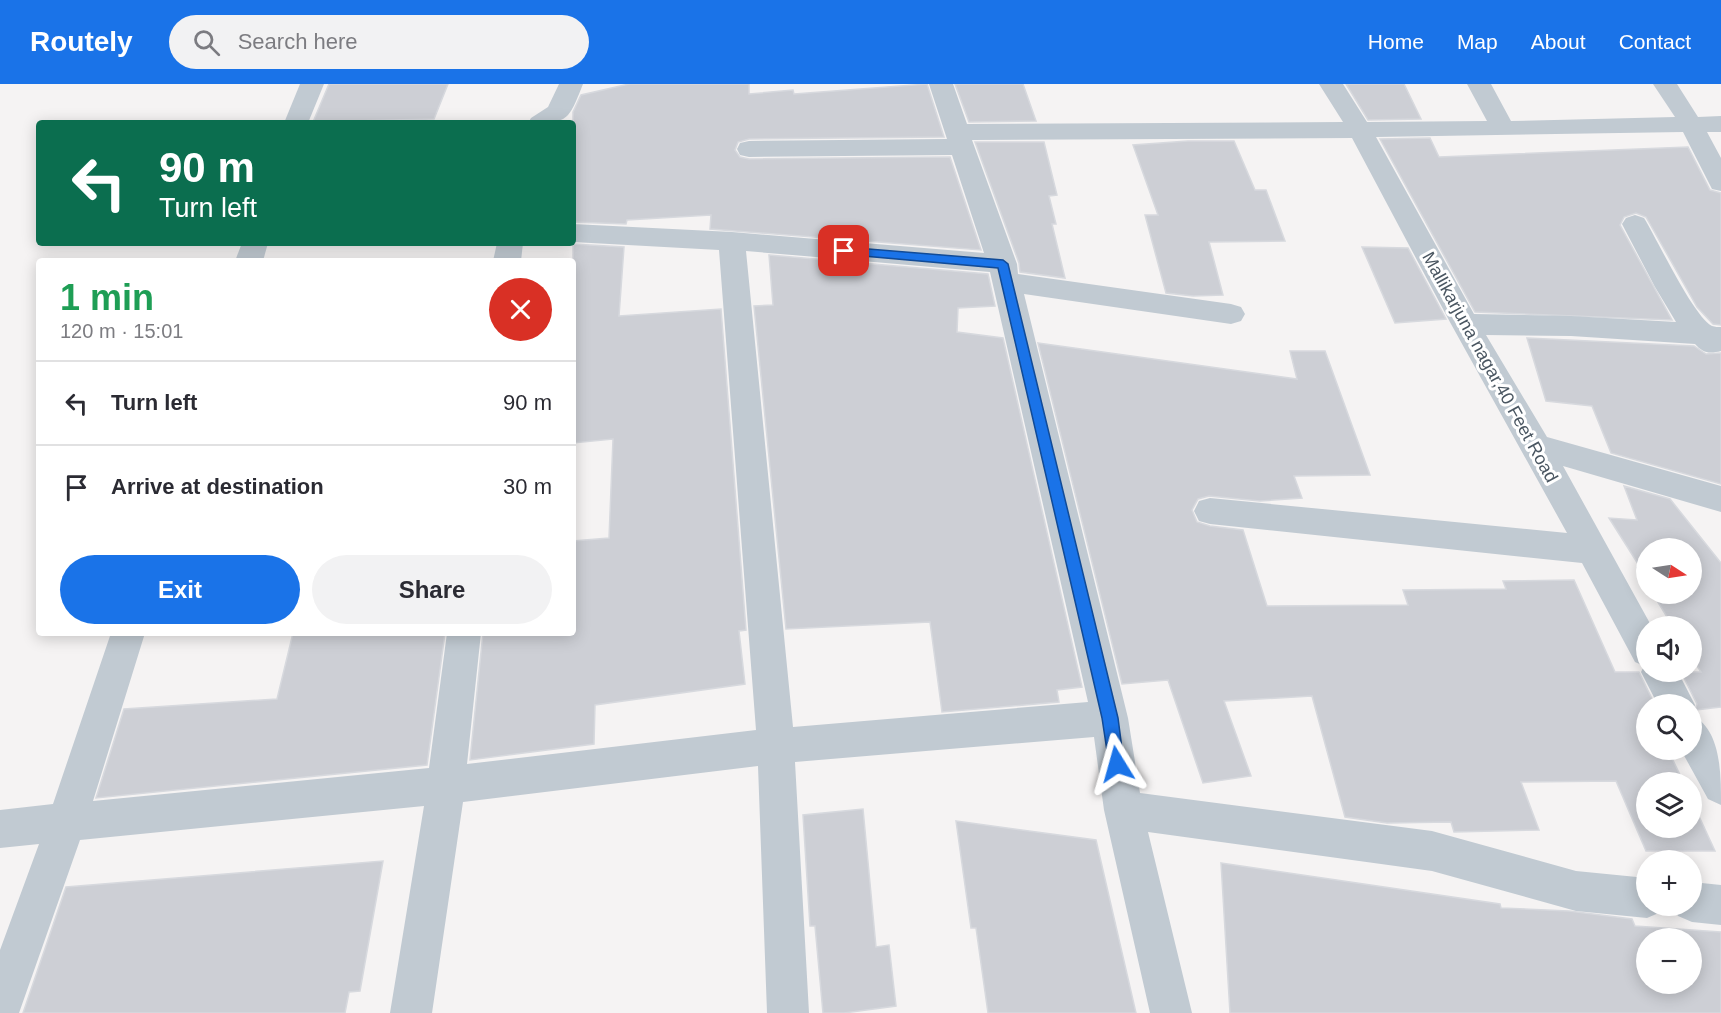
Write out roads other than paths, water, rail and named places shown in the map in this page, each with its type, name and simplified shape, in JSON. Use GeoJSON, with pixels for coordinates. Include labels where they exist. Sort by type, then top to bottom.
{"type":"FeatureCollection","features":[{"type":"Feature","properties":{"kind":"street"},"geometry":{"type":"LineString","coordinates":[[297,120],[312,84]]}},
{"type":"Feature","properties":{"kind":"street"},"geometry":{"type":"LineString","coordinates":[[548,120],[554,118],[562,106],[571,84]]}},
{"type":"Feature","properties":{"kind":"street"},"geometry":{"type":"LineString","coordinates":[[941,84],[1005,273],[1110,718],[1123,810],[1171,1013]]}},
{"type":"Feature","properties":{"kind":"street","name":"Mallikarjuna nagar,40 Feet Road"},"geometry":{"type":"LineString","coordinates":[[1331,84],[1359,128],[1636,631]]}},
{"type":"Feature","properties":{"kind":"street"},"geometry":{"type":"LineString","coordinates":[[1479,84],[1503,129]]}},
{"type":"Feature","properties":{"kind":"street"},"geometry":{"type":"LineString","coordinates":[[1665,84],[1691,124],[1721,183]]}},
{"type":"Feature","properties":{"kind":"street"},"geometry":{"type":"LineString","coordinates":[[749,149],[1359,128],[1503,129],[1721,124]]}},
{"type":"Feature","properties":{"kind":"street"},"geometry":{"type":"LineString","coordinates":[[1635,224],[1682,308],[1714,342]]}},
{"type":"Feature","properties":{"kind":"street"},"geometry":{"type":"LineString","coordinates":[[576,233],[732,241],[1005,273],[1231,314]]}},
{"type":"Feature","properties":{"kind":"street"},"geometry":{"type":"LineString","coordinates":[[732,241],[776,746],[789,1013]]}},
{"type":"Feature","properties":{"kind":"street"},"geometry":{"type":"LineString","coordinates":[[1465,324],[1570,326],[1714,342]]}},
{"type":"Feature","properties":{"kind":"street"},"geometry":{"type":"LineString","coordinates":[[1536,446],[1721,499]]}},
{"type":"Feature","properties":{"kind":"street"},"geometry":{"type":"LineString","coordinates":[[1210,511],[1592,550]]}},
{"type":"Feature","properties":{"kind":"street"},"geometry":{"type":"LineString","coordinates":[[0,1007],[67,821],[127,636]]}},
{"type":"Feature","properties":{"kind":"street"},"geometry":{"type":"LineString","coordinates":[[411,1013],[446,785],[464,636]]}},
{"type":"Feature","properties":{"kind":"street"},"geometry":{"type":"LineString","coordinates":[[0,829],[446,785],[776,746],[1110,718]]}},
{"type":"Feature","properties":{"kind":"street"},"geometry":{"type":"LineString","coordinates":[[1702,751],[1721,786]]}},
{"type":"Feature","properties":{"kind":"street"},"geometry":{"type":"LineString","coordinates":[[1123,810],[1432,851],[1576,891],[1636,897]]}},
{"type":"Feature","properties":{"kind":"street"},"geometry":{"type":"LineString","coordinates":[[1702,903],[1721,905]]}}]}
